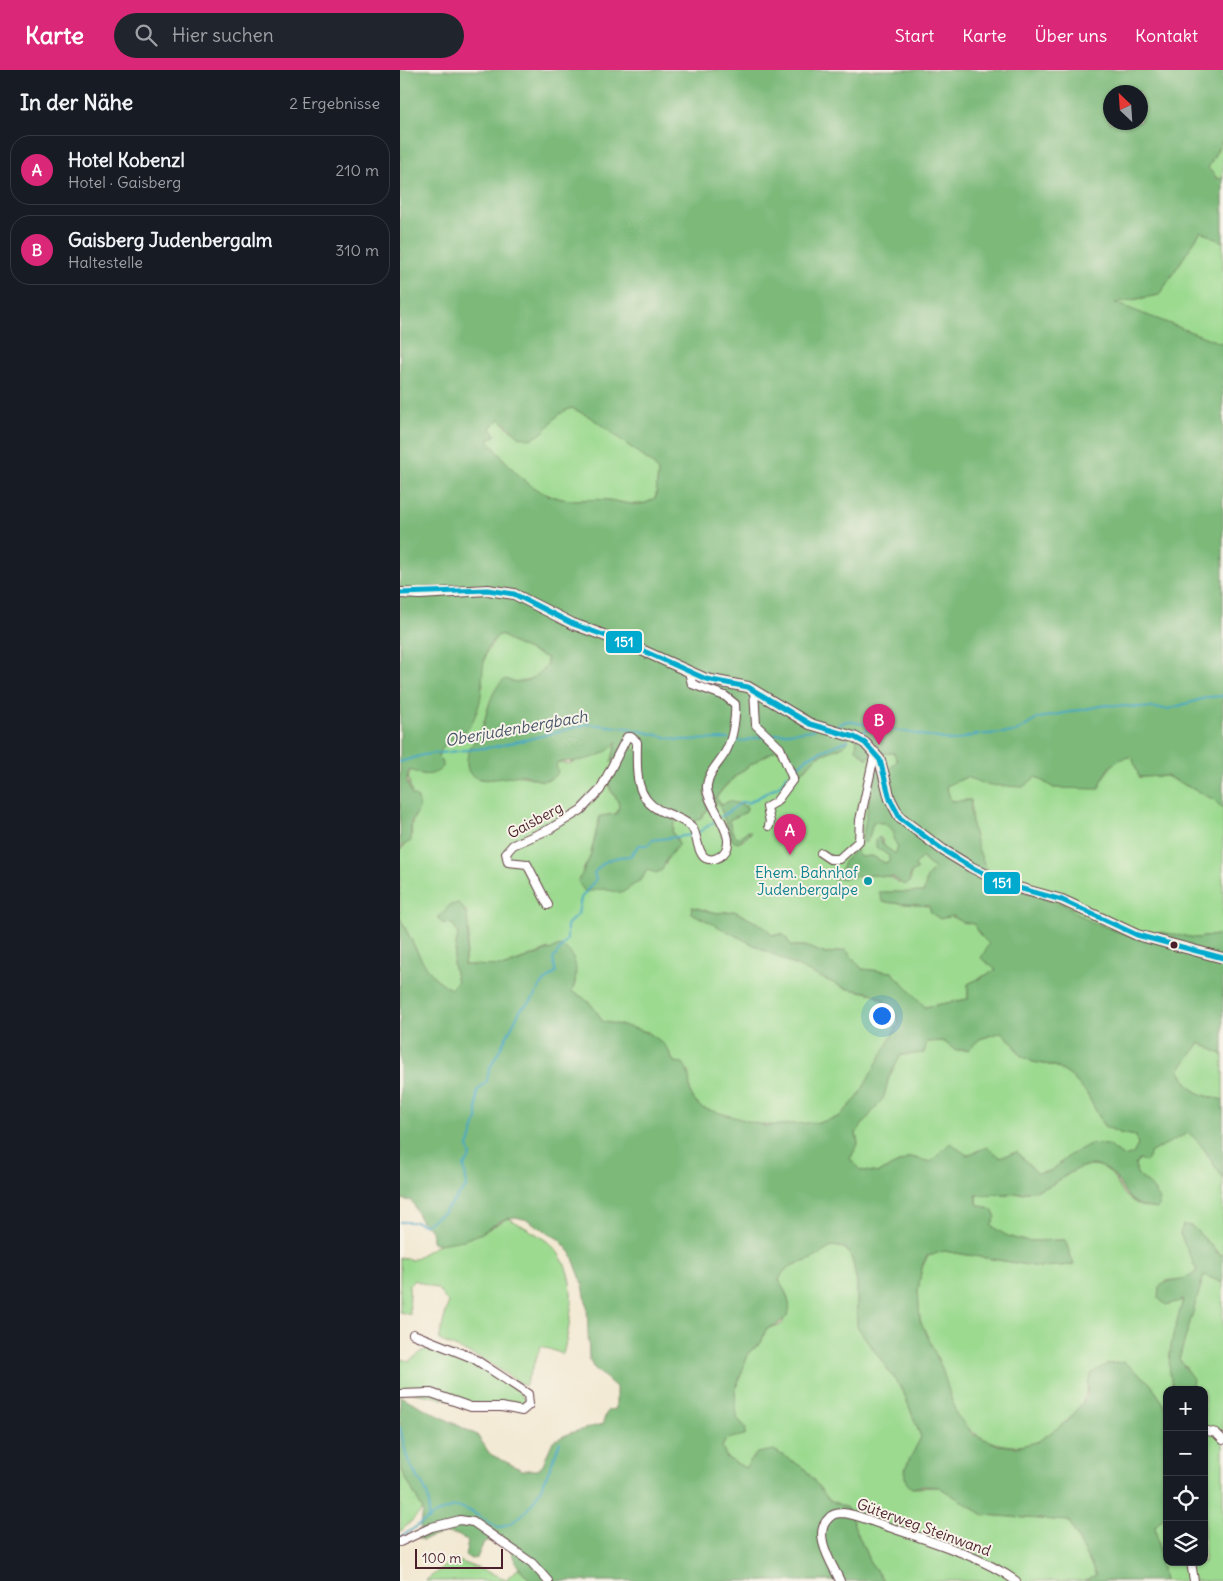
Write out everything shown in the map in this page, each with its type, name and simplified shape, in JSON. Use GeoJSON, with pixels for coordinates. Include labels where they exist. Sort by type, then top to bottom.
{"type":"FeatureCollection","features":[{"type":"Feature","properties":{"kind":"main road"},"geometry":{"type":"LineString","coordinates":[[400,593],[420,594],[488,590],[514,594],[573,624],[628,644],[688,672],[706,679],[736,684],[754,690],[810,724],[858,738],[873,750],[881,764],[890,799],[898,816],[943,850],[1004,884],[1062,900],[1124,931],[1223,958]]}},
{"type":"Feature","properties":{"kind":"street","name":"Gaisberg"},"geometry":{"type":"LineString","coordinates":[[548,905],[527,864],[508,862],[506,853],[513,845],[550,829],[580,810],[600,790],[627,738],[631,737],[637,742],[638,778],[644,796],[657,809],[691,826],[704,856],[709,860],[715,859],[724,852],[728,840],[726,832],[708,798],[707,790],[709,776],[729,745],[735,704],[726,696],[692,684],[688,672]]}},
{"type":"Feature","properties":{"kind":"street"},"geometry":{"type":"LineString","coordinates":[[754,690],[756,725],[780,748],[793,779],[775,803],[767,807],[769,826]]}},
{"type":"Feature","properties":{"kind":"street"},"geometry":{"type":"LineString","coordinates":[[821,853],[830,859],[839,859],[859,841],[860,820],[873,750]]}},
{"type":"Feature","properties":{"kind":"street"},"geometry":{"type":"LineString","coordinates":[[400,1394],[431,1393],[476,1407],[497,1407],[522,1411],[529,1405],[528,1394],[477,1360],[413,1334]]}},
{"type":"Feature","properties":{"kind":"street"},"geometry":{"type":"LineString","coordinates":[[1208,1431],[1216,1433],[1223,1440]]}},
{"type":"Feature","properties":{"kind":"street","name":"Güterweg Steinwand"},"geometry":{"type":"LineString","coordinates":[[840,1581],[822,1536],[824,1525],[828,1518],[841,1513],[868,1520],[941,1546],[984,1563],[1016,1581]]}},
{"type":"Feature","properties":{"kind":"street"},"geometry":{"type":"LineString","coordinates":[[401,1542],[432,1526],[460,1520],[473,1522],[532,1564],[548,1581]]}},
{"type":"Feature","properties":{"kind":"street"},"geometry":{"type":"LineString","coordinates":[[1192,1566],[1194,1581]]}},
{"type":"Feature","properties":{"kind":"green space"},"geometry":{"type":"Polygon","coordinates":[[[400,70],[1223,70],[1223,139],[1208,168],[1217,179],[1223,178],[1223,242],[1201,231],[1159,295],[1115,303],[1223,344],[1223,809],[1213,799],[1167,776],[1139,777],[1132,756],[1119,760],[1110,766],[1099,789],[1054,788],[1036,777],[1023,787],[987,785],[967,777],[946,786],[951,801],[971,800],[972,822],[976,843],[994,883],[1064,904],[1091,922],[1143,940],[1160,932],[1197,938],[1223,934],[1223,1055],[1200,1043],[1179,1070],[1188,1084],[1196,1091],[1223,1100],[1223,1178],[1199,1142],[1188,1133],[1151,1152],[1147,1161],[1139,1160],[1135,1164],[1137,1174],[1149,1184],[1160,1199],[1157,1209],[1144,1207],[1135,1202],[1128,1197],[1110,1172],[1095,1165],[1088,1165],[1074,1170],[1041,1189],[1013,1194],[976,1195],[977,1204],[992,1210],[996,1217],[991,1225],[1000,1232],[1017,1239],[1035,1241],[1065,1240],[1074,1265],[1040,1267],[944,1251],[927,1256],[922,1266],[918,1291],[920,1320],[942,1368],[956,1414],[973,1434],[998,1445],[1016,1447],[1037,1442],[1069,1420],[1087,1397],[1088,1382],[1092,1373],[1107,1364],[1124,1362],[1150,1383],[1163,1403],[1163,1519],[1155,1526],[1164,1581],[1084,1581],[1096,1575],[1069,1521],[984,1515],[939,1487],[922,1486],[912,1488],[907,1483],[905,1471],[921,1437],[903,1391],[857,1326],[857,1283],[850,1254],[845,1248],[833,1246],[812,1259],[789,1267],[782,1274],[779,1280],[787,1297],[789,1310],[783,1320],[766,1329],[761,1343],[749,1352],[735,1391],[737,1418],[746,1428],[745,1435],[726,1439],[722,1447],[727,1458],[745,1468],[757,1453],[774,1450],[804,1468],[829,1500],[847,1508],[870,1563],[884,1581],[531,1581],[516,1564],[510,1548],[496,1538],[484,1542],[477,1558],[471,1559],[465,1555],[468,1542],[457,1535],[446,1534],[423,1540],[419,1538],[423,1510],[400,1467],[400,1396],[477,1435],[490,1454],[522,1470],[538,1470],[543,1464],[553,1441],[570,1433],[602,1424],[608,1410],[616,1409],[616,1387],[593,1367],[589,1358],[587,1307],[583,1285],[571,1253],[560,1240],[528,1220],[515,1217],[502,1220],[480,1234],[464,1240],[439,1244],[432,1242],[431,1231],[421,1221],[412,1201],[400,1199],[400,918],[421,959],[433,976],[450,989],[457,982],[453,964],[458,934],[453,924],[442,923],[438,918],[450,905],[459,903],[467,917],[468,933],[464,965],[505,966],[560,946],[566,949],[574,959],[576,972],[572,992],[590,1003],[602,1021],[637,1029],[660,1041],[667,1048],[674,1062],[683,1063],[687,1069],[692,1097],[702,1108],[766,1126],[820,1122],[839,1117],[858,1097],[899,1023],[898,1018],[891,1007],[875,995],[842,987],[804,970],[691,913],[692,907],[717,913],[734,911],[765,927],[772,935],[783,934],[792,946],[805,946],[826,954],[846,950],[862,969],[892,972],[925,1007],[968,999],[968,984],[996,970],[981,958],[989,944],[980,935],[974,924],[962,922],[953,916],[940,919],[931,913],[929,906],[883,902],[879,892],[924,892],[927,877],[934,869],[922,857],[914,866],[918,869],[911,873],[909,883],[904,885],[893,877],[873,875],[832,879],[841,871],[844,862],[857,848],[857,854],[861,857],[872,856],[885,863],[889,861],[889,856],[876,847],[876,840],[879,837],[884,846],[895,854],[898,847],[893,838],[894,831],[884,823],[873,822],[869,838],[865,843],[862,842],[875,763],[889,769],[897,761],[894,753],[870,754],[868,759],[856,749],[857,735],[855,728],[848,731],[848,741],[842,747],[817,756],[800,774],[794,773],[785,753],[787,749],[783,747],[755,762],[729,782],[716,798],[722,805],[729,801],[747,807],[746,812],[729,820],[732,831],[737,838],[748,831],[751,832],[738,843],[733,841],[720,807],[704,790],[708,809],[700,819],[692,822],[679,815],[675,819],[672,832],[679,844],[667,859],[662,870],[656,873],[647,870],[642,879],[622,893],[603,889],[585,892],[578,882],[590,857],[600,816],[616,814],[619,805],[611,791],[609,782],[624,748],[639,750],[641,743],[638,737],[631,735],[611,763],[617,741],[606,752],[598,756],[582,760],[558,762],[556,765],[558,772],[546,780],[524,775],[482,779],[469,773],[467,765],[468,753],[482,728],[491,699],[497,687],[505,679],[518,682],[528,680],[547,665],[547,658],[511,642],[501,634],[493,641],[485,658],[481,699],[471,724],[465,731],[449,741],[440,752],[438,757],[443,762],[443,767],[432,774],[411,770],[408,772],[407,781],[412,795],[418,798],[419,809],[411,822],[411,841],[402,846],[400,851],[400,70]],[[572,408],[559,415],[542,433],[529,439],[520,437],[500,419],[490,427],[496,435],[488,440],[519,475],[537,490],[547,495],[564,499],[602,500],[633,504],[644,503],[656,497],[658,471],[653,464],[592,418],[572,408]],[[1001,1032],[980,1039],[968,1050],[955,1050],[943,1041],[927,1042],[924,1053],[901,1055],[889,1077],[884,1097],[856,1133],[858,1144],[850,1159],[860,1170],[878,1173],[911,1157],[931,1162],[950,1143],[967,1155],[987,1147],[1000,1157],[1017,1152],[1037,1173],[1051,1171],[1070,1155],[1090,1144],[1108,1145],[1124,1157],[1133,1154],[1138,1145],[1136,1136],[1120,1133],[1104,1126],[1087,1094],[1071,1076],[1055,1066],[1033,1062],[1020,1055],[1013,1043],[1001,1032]]]}},
{"type":"Feature","properties":{"kind":"green space"},"geometry":{"type":"Polygon","coordinates":[[[1223,139],[1223,178],[1218,179],[1208,168],[1223,139]]]}},
{"type":"Feature","properties":{"kind":"green space"},"geometry":{"type":"Polygon","coordinates":[[[1201,231],[1223,242],[1223,344],[1114,303],[1159,295],[1201,231]]]}},
{"type":"Feature","properties":{"kind":"green space"},"geometry":{"type":"Polygon","coordinates":[[[572,408],[592,418],[653,464],[658,471],[656,497],[644,503],[633,504],[602,500],[564,499],[547,495],[537,490],[519,475],[488,440],[495,435],[490,427],[500,419],[510,430],[543,432],[560,412],[572,408]]]}},
{"type":"Feature","properties":{"kind":"green space"},"geometry":{"type":"Polygon","coordinates":[[[501,634],[511,642],[547,658],[547,665],[528,680],[518,682],[505,679],[490,702],[481,731],[474,739],[477,778],[488,780],[515,775],[542,781],[558,762],[569,764],[618,739],[611,763],[621,741],[635,735],[640,740],[640,749],[621,758],[612,773],[609,786],[618,802],[618,810],[616,814],[600,816],[590,857],[582,872],[603,889],[622,892],[642,879],[647,870],[666,864],[678,840],[672,832],[675,819],[708,809],[704,790],[720,807],[731,838],[741,842],[751,833],[748,831],[737,838],[732,832],[729,820],[746,812],[747,807],[737,803],[723,805],[716,798],[729,782],[755,762],[783,747],[787,748],[805,770],[817,757],[842,745],[845,742],[848,731],[855,728],[858,735],[856,749],[867,759],[870,754],[895,753],[897,761],[889,769],[875,764],[862,842],[869,838],[873,822],[884,823],[894,831],[893,838],[898,847],[895,854],[884,846],[890,856],[890,861],[885,863],[872,856],[861,857],[857,854],[857,849],[844,862],[841,871],[833,879],[877,875],[893,878],[899,883],[911,879],[911,873],[918,869],[914,866],[921,857],[934,869],[927,877],[924,893],[879,892],[883,902],[930,906],[962,922],[974,924],[980,935],[989,944],[996,970],[968,984],[968,999],[925,1007],[892,972],[862,969],[846,950],[826,954],[805,946],[792,946],[783,934],[772,935],[765,927],[734,911],[717,913],[692,907],[844,988],[874,994],[895,1010],[899,1023],[866,1086],[849,1108],[840,1116],[814,1124],[781,1126],[742,1121],[702,1108],[692,1096],[689,1087],[689,1071],[674,1062],[667,1049],[648,1032],[602,1021],[590,1003],[571,992],[576,983],[549,949],[505,966],[464,965],[469,936],[466,910],[442,923],[453,924],[458,934],[453,963],[457,982],[450,989],[433,976],[421,959],[400,918],[400,851],[412,836],[412,825],[419,802],[412,795],[408,776],[411,770],[425,775],[447,741],[458,735],[483,685],[481,674],[486,653],[496,637],[501,634]]]}},
{"type":"Feature","properties":{"kind":"green space"},"geometry":{"type":"Polygon","coordinates":[[[1132,756],[1139,777],[1166,776],[1213,799],[1223,809],[1223,934],[1197,938],[1160,933],[1143,940],[1091,922],[1064,904],[994,883],[976,843],[972,822],[971,800],[951,801],[946,786],[967,777],[987,785],[1036,777],[1054,788],[1104,776],[1116,760],[1132,756]]]}},
{"type":"Feature","properties":{"kind":"green space"},"geometry":{"type":"Polygon","coordinates":[[[1001,1032],[1013,1043],[1020,1055],[1033,1062],[1055,1066],[1071,1076],[1087,1094],[1104,1126],[1120,1133],[1136,1136],[1138,1145],[1133,1154],[1124,1157],[1108,1145],[1070,1155],[1051,1171],[1037,1173],[1017,1152],[1000,1158],[987,1147],[967,1155],[931,1162],[911,1157],[878,1173],[859,1170],[850,1159],[858,1144],[856,1133],[883,1097],[889,1077],[901,1055],[924,1053],[926,1042],[943,1041],[955,1050],[967,1050],[980,1039],[1001,1032]]]}},
{"type":"Feature","properties":{"kind":"green space"},"geometry":{"type":"Polygon","coordinates":[[[1200,1043],[1223,1055],[1223,1100],[1196,1091],[1179,1069],[1200,1043]]]}},
{"type":"Feature","properties":{"kind":"green space"},"geometry":{"type":"Polygon","coordinates":[[[1188,1132],[1203,1147],[1223,1178],[1223,1254],[1221,1255],[1192,1226],[1180,1234],[1197,1270],[1189,1278],[1166,1281],[1176,1301],[1183,1300],[1175,1329],[1173,1386],[1163,1386],[1163,1403],[1150,1383],[1088,1382],[1085,1397],[1078,1410],[1062,1425],[1039,1441],[1014,1446],[1002,1445],[981,1437],[963,1423],[953,1409],[941,1367],[926,1337],[920,1319],[918,1286],[924,1263],[928,1256],[944,1251],[1040,1267],[1074,1265],[1065,1240],[1032,1241],[1013,1238],[1003,1234],[995,1228],[981,1211],[976,1195],[1013,1194],[1041,1189],[1074,1171],[1095,1165],[1110,1172],[1126,1196],[1142,1207],[1149,1184],[1137,1174],[1135,1164],[1151,1152],[1188,1132]]]}},
{"type":"Feature","properties":{"kind":"green space"},"geometry":{"type":"Polygon","coordinates":[[[508,1218],[548,1242],[566,1266],[570,1280],[571,1310],[563,1354],[541,1346],[525,1386],[484,1360],[439,1340],[448,1303],[438,1289],[414,1280],[409,1286],[410,1315],[400,1312],[400,1257],[412,1260],[439,1244],[480,1234],[508,1218]]]}},
{"type":"Feature","properties":{"kind":"green space"},"geometry":{"type":"Polygon","coordinates":[[[1183,1225],[1192,1226],[1220,1255],[1223,1254],[1223,1283],[1204,1275],[1179,1359],[1193,1379],[1192,1386],[1173,1386],[1169,1369],[1171,1345],[1183,1300],[1166,1305],[1158,1298],[1159,1287],[1168,1282],[1192,1275],[1197,1271],[1180,1234],[1183,1225]]]}},
{"type":"Feature","properties":{"kind":"green space"},"geometry":{"type":"Polygon","coordinates":[[[833,1246],[844,1248],[850,1254],[857,1283],[857,1326],[903,1391],[921,1437],[905,1469],[912,1488],[939,1487],[984,1515],[1069,1521],[1096,1575],[1084,1581],[884,1581],[870,1563],[847,1508],[829,1500],[804,1468],[757,1453],[745,1468],[727,1458],[722,1447],[726,1439],[746,1428],[737,1418],[735,1391],[749,1352],[761,1343],[766,1329],[782,1324],[787,1311],[787,1297],[779,1280],[782,1274],[789,1267],[812,1259],[833,1246]]]}},
{"type":"Feature","properties":{"kind":"green space"},"geometry":{"type":"Polygon","coordinates":[[[1204,1274],[1223,1283],[1223,1581],[1164,1581],[1155,1526],[1163,1519],[1163,1566],[1208,1566],[1208,1386],[1192,1386],[1186,1367],[1179,1359],[1204,1274]]]}},
{"type":"Feature","properties":{"kind":"green space"},"geometry":{"type":"Polygon","coordinates":[[[431,1345],[468,1361],[499,1378],[522,1395],[526,1403],[518,1406],[504,1407],[400,1390],[400,1359],[409,1361],[431,1345]]]}},
{"type":"Feature","properties":{"kind":"green space"},"geometry":{"type":"Polygon","coordinates":[[[400,1467],[423,1510],[400,1532],[400,1467]]]}},
{"type":"Feature","properties":{"kind":"green space"},"geometry":{"type":"Polygon","coordinates":[[[454,1559],[506,1579],[519,1568],[531,1581],[425,1581],[454,1559]]]}},
{"type":"Feature","properties":{"kind":"waterway","name":"Oberjudenbergbach"},"geometry":{"type":"LineString","coordinates":[[834,727],[847,721],[954,741],[974,735],[1016,732],[1039,718],[1106,705],[1168,709],[1209,697],[1223,696]]}},
{"type":"Feature","properties":{"kind":"waterway","name":"Oberjudenbergbach"},"geometry":{"type":"LineString","coordinates":[[400,762],[423,755],[493,747],[588,724],[628,728],[678,740],[728,739]]}},
{"type":"Feature","properties":{"kind":"waterway"},"geometry":{"type":"LineString","coordinates":[[857,735],[875,726]]}},
{"type":"Feature","properties":{"kind":"waterway","name":"Oberjudenbergbach"},"geometry":{"type":"LineString","coordinates":[[769,735],[814,730]]}},
{"type":"Feature","properties":{"kind":"waterway","name":"Oberjudenbergbach"},"geometry":{"type":"LineString","coordinates":[[732,740],[743,741],[765,736]]}},
{"type":"Feature","properties":{"kind":"waterway"},"geometry":{"type":"LineString","coordinates":[[792,771],[810,756],[848,740]]}},
{"type":"Feature","properties":{"kind":"waterway"},"geometry":{"type":"LineString","coordinates":[[721,817],[742,802],[748,803],[779,786],[788,774]]}},
{"type":"Feature","properties":{"kind":"waterway"},"geometry":{"type":"LineString","coordinates":[[696,834],[717,820]]}},
{"type":"Feature","properties":{"kind":"waterway"},"geometry":{"type":"LineString","coordinates":[[400,1222],[416,1222],[424,1225],[443,1213],[467,1186],[464,1166],[471,1156],[468,1147],[477,1120],[477,1091],[487,1081],[489,1070],[521,1009],[531,1001],[542,984],[556,972],[553,959],[567,940],[567,925],[578,914],[581,898],[596,879],[594,873],[610,860],[630,856],[639,845],[648,845],[652,840],[692,835]]}},
{"type":"Feature","properties":{"kind":"waterway"},"geometry":{"type":"LineString","coordinates":[[400,1427],[407,1458],[425,1489],[429,1501],[428,1520]]}},
{"type":"Feature","properties":{"kind":"waterway"},"geometry":{"type":"LineString","coordinates":[[400,1537],[439,1512],[455,1507],[463,1508],[498,1528],[511,1523],[531,1505],[545,1481],[560,1442]]}},
{"type":"Feature","properties":{"kind":"transit line","name":"151"},"geometry":{"type":"LineString","coordinates":[[400,593],[488,590],[514,594],[573,624],[628,644],[706,679],[748,687],[810,724],[854,737],[865,743],[880,760],[890,799],[900,818],[943,850],[971,867],[1004,884],[1062,900],[1137,935],[1223,958]]}},
{"type":"Feature","properties":{"kind":"place","name":"Gaisberg Judenbergalm"},"geometry":{"type":"Point","coordinates":[879,745]}},
{"type":"Feature","properties":{"kind":"place","name":"Hotel Kobenzl"},"geometry":{"type":"Point","coordinates":[790,855]}},
{"type":"Feature","properties":{"kind":"place","name":"Ehem. Bahnhof Judenbergalpe"},"geometry":{"type":"Point","coordinates":[868,881]}}]}
